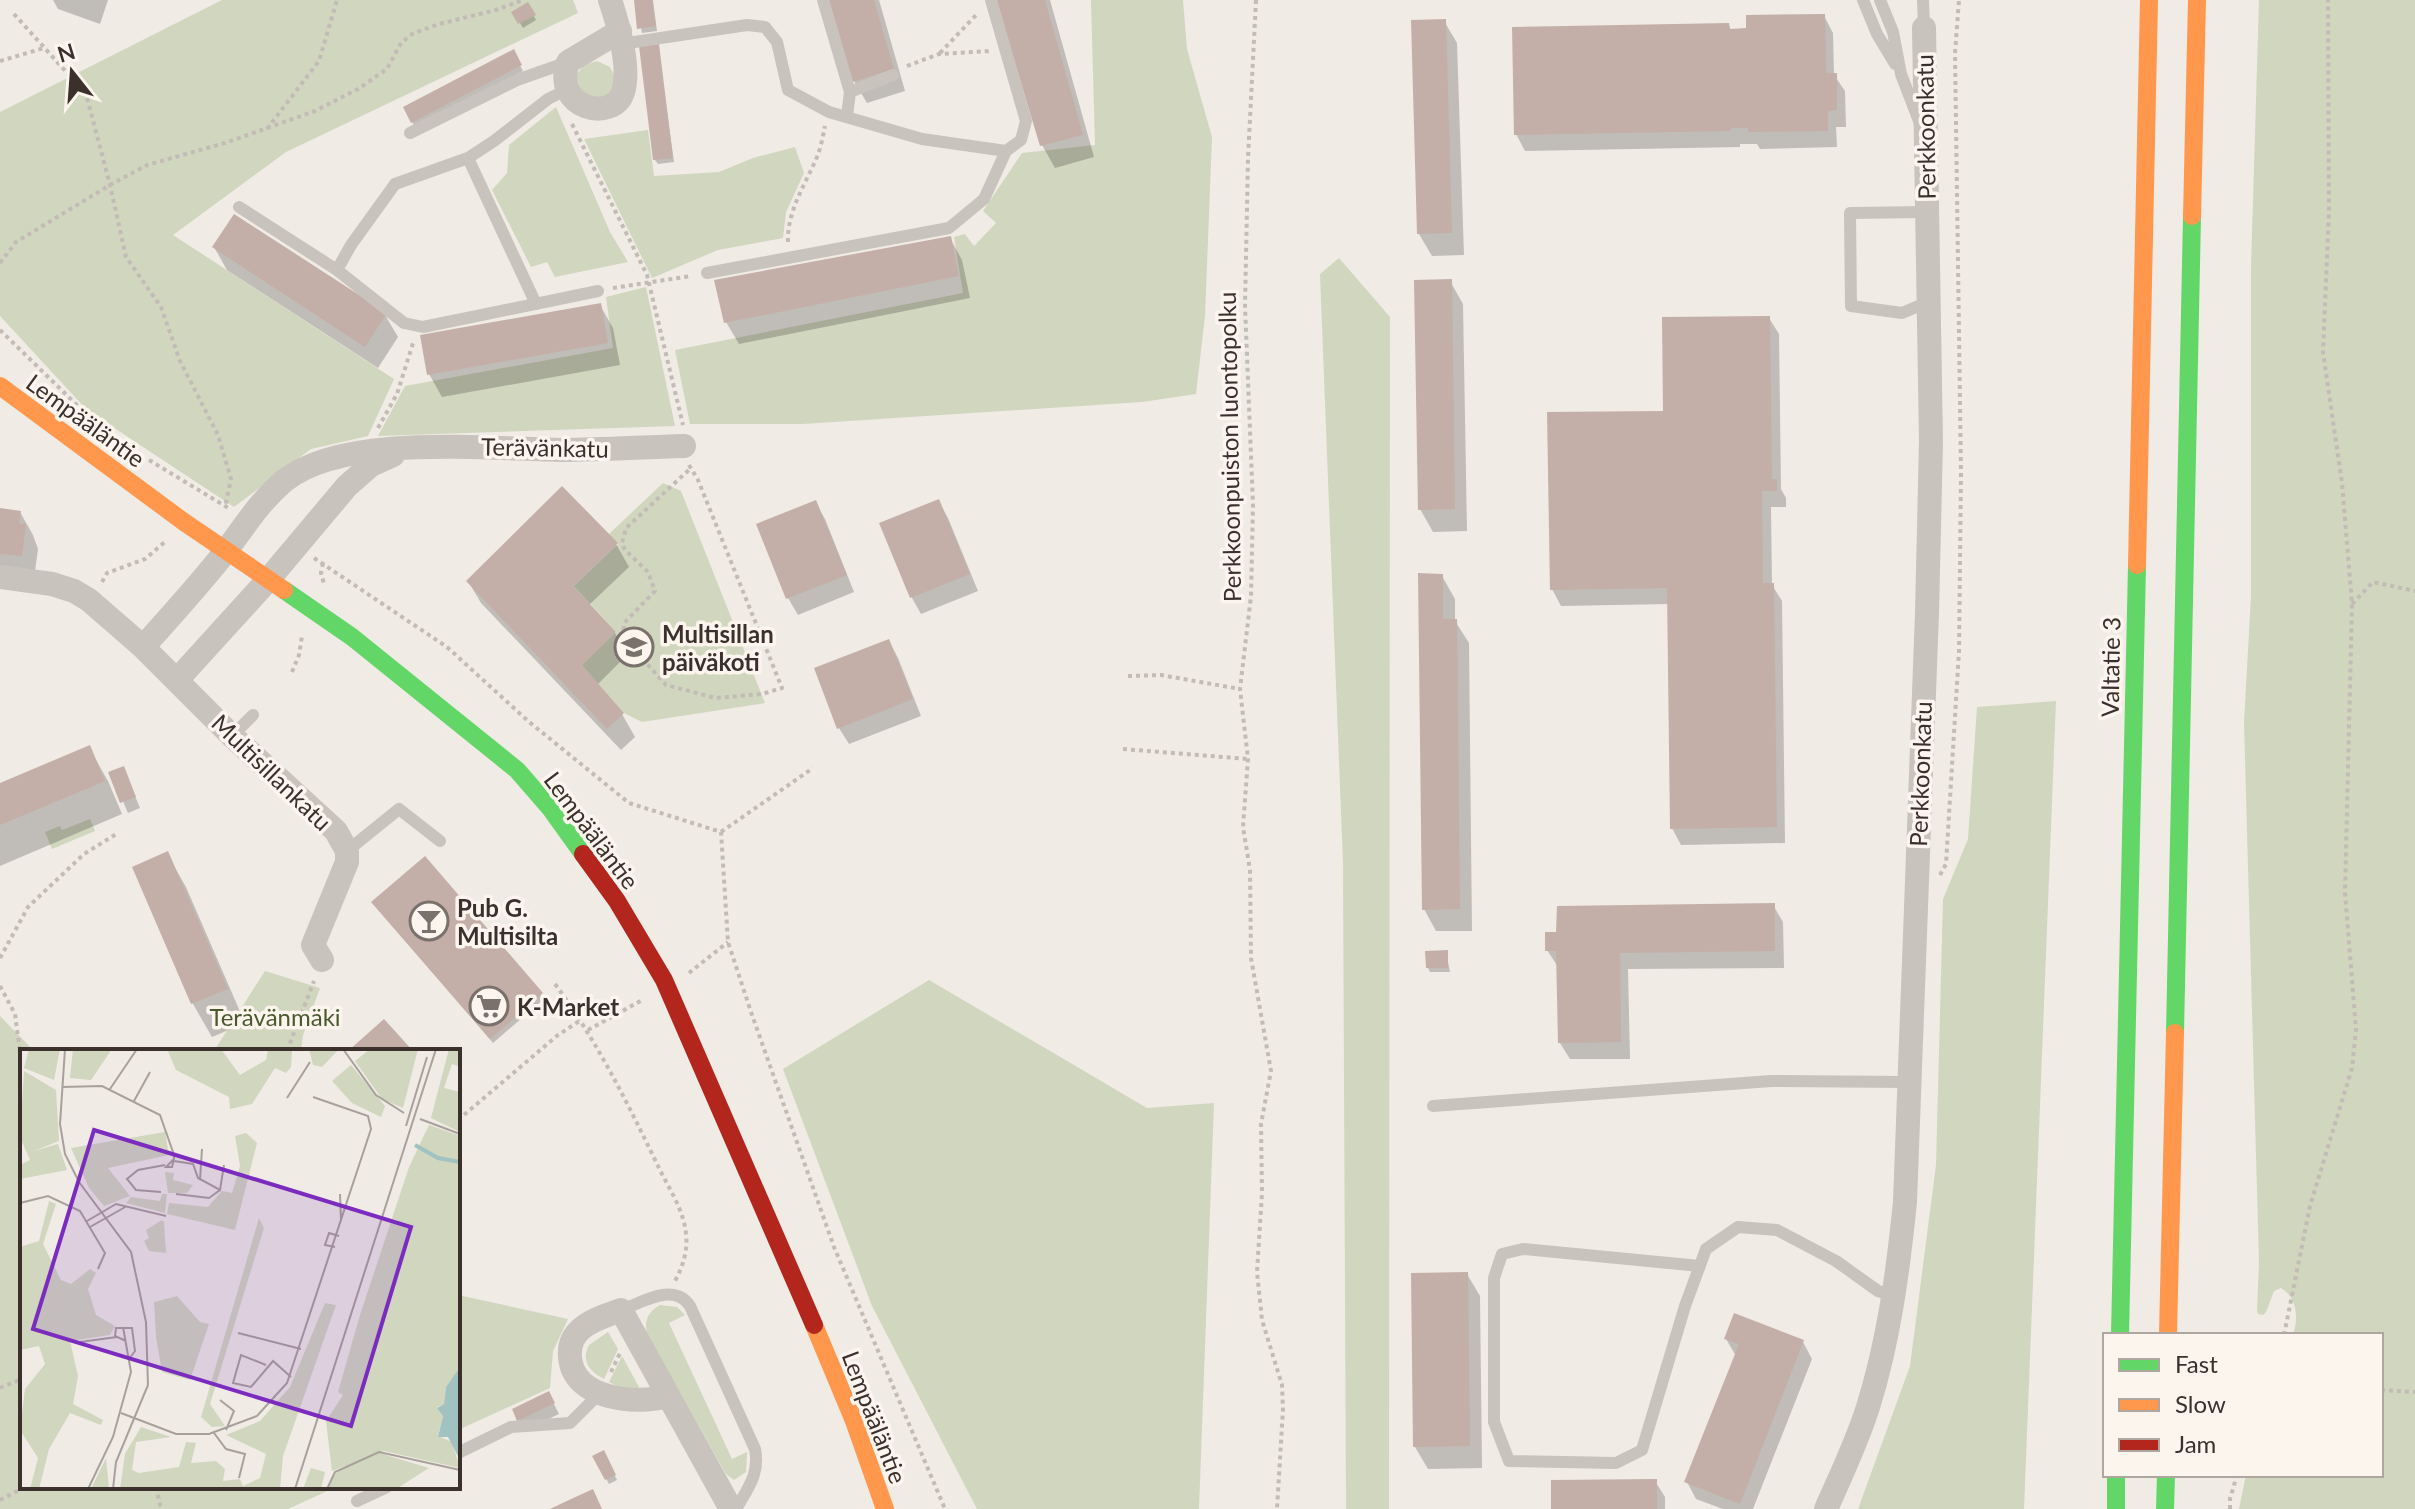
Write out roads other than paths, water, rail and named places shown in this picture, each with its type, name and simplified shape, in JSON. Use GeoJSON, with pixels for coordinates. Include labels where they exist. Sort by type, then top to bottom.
{"type":"FeatureCollection","features":[{"type":"Feature","properties":{"kind":"main road","name":"Valtatie 3"},"geometry":{"type":"LineString","coordinates":[[2120,1333],[2149,0]]}},
{"type":"Feature","properties":{"kind":"main road"},"geometry":{"type":"LineString","coordinates":[[2168,1333],[2197,0]]}},
{"type":"Feature","properties":{"kind":"main road","name":"Lempääläntie"},"geometry":{"type":"LineString","coordinates":[[0,386],[184,522],[352,637],[517,770],[550,808],[617,901],[664,980],[854,1421],[885,1509]]}},
{"type":"Feature","properties":{"kind":"main road"},"geometry":{"type":"LineString","coordinates":[[2116,1477],[2116,1509]]}},
{"type":"Feature","properties":{"kind":"main road"},"geometry":{"type":"LineString","coordinates":[[2165,1509],[2166,1477]]}},
{"type":"Feature","properties":{"kind":"street"},"geometry":{"type":"LineString","coordinates":[[610,0],[620,37],[623,91],[618,101],[607,107],[592,109],[572,96],[563,76],[568,62],[620,37]]}},
{"type":"Feature","properties":{"kind":"street","name":"Perkkoonkatu"},"geometry":{"type":"LineString","coordinates":[[1826,1509],[1853,1450],[1869,1405],[1894,1296],[1905,1202],[1931,441],[1924,28]]}},
{"type":"Feature","properties":{"kind":"street","name":"Terävänkatu"},"geometry":{"type":"LineString","coordinates":[[227,550],[249,517],[284,481],[313,464],[406,448],[481,446],[687,457]]}},
{"type":"Feature","properties":{"kind":"street","name":"Terävänkatu"},"geometry":{"type":"LineString","coordinates":[[268,580],[347,486],[371,465],[406,448]]}},
{"type":"Feature","properties":{"kind":"street"},"geometry":{"type":"LineString","coordinates":[[143,647],[227,550]]}},
{"type":"Feature","properties":{"kind":"street","name":"Multisillankatu"},"geometry":{"type":"LineString","coordinates":[[0,577],[52,584],[89,600],[143,647],[232,736],[336,831],[347,851],[347,862],[313,945],[322,960]]}},
{"type":"Feature","properties":{"kind":"street"},"geometry":{"type":"LineString","coordinates":[[177,680],[268,580]]}},
{"type":"Feature","properties":{"kind":"street"},"geometry":{"type":"LineString","coordinates":[[668,1396],[651,1401],[631,1401],[584,1385],[571,1366],[569,1351],[579,1331],[588,1323],[625,1317],[733,1509]]}},
{"type":"Feature","properties":{"kind":"lane"},"geometry":{"type":"LineString","coordinates":[[823,0],[850,92],[847,116]]}},
{"type":"Feature","properties":{"kind":"lane"},"geometry":{"type":"LineString","coordinates":[[707,273],[949,228],[984,199],[1006,151],[1021,140],[1026,121],[991,0]]}},
{"type":"Feature","properties":{"kind":"lane"},"geometry":{"type":"LineString","coordinates":[[1863,0],[1877,34],[1901,74]]}},
{"type":"Feature","properties":{"kind":"lane"},"geometry":{"type":"LineString","coordinates":[[1880,0],[1893,32],[1901,74],[1925,139]]}},
{"type":"Feature","properties":{"kind":"lane"},"geometry":{"type":"LineString","coordinates":[[1923,0],[1924,28]]}},
{"type":"Feature","properties":{"kind":"lane"},"geometry":{"type":"LineString","coordinates":[[620,37],[747,25],[765,27],[777,42],[788,90],[829,112],[922,139],[1006,151]]}},
{"type":"Feature","properties":{"kind":"lane"},"geometry":{"type":"LineString","coordinates":[[410,133],[517,80],[568,62]]}},
{"type":"Feature","properties":{"kind":"lane"},"geometry":{"type":"LineString","coordinates":[[850,92],[893,75]]}},
{"type":"Feature","properties":{"kind":"lane"},"geometry":{"type":"LineString","coordinates":[[337,270],[395,184],[468,158],[548,99],[572,96]]}},
{"type":"Feature","properties":{"kind":"lane"},"geometry":{"type":"LineString","coordinates":[[468,158],[536,304]]}},
{"type":"Feature","properties":{"kind":"lane"},"geometry":{"type":"LineString","coordinates":[[239,207],[337,270],[404,323],[423,327],[598,291]]}},
{"type":"Feature","properties":{"kind":"lane"},"geometry":{"type":"LineString","coordinates":[[1927,212],[1850,213],[1851,306],[1902,313],[1928,302]]}},
{"type":"Feature","properties":{"kind":"lane"},"geometry":{"type":"LineString","coordinates":[[232,736],[253,715]]}},
{"type":"Feature","properties":{"kind":"lane"},"geometry":{"type":"LineString","coordinates":[[347,851],[399,809],[440,841]]}},
{"type":"Feature","properties":{"kind":"lane"},"geometry":{"type":"LineString","coordinates":[[1433,1106],[1771,1081],[1909,1082]]}},
{"type":"Feature","properties":{"kind":"lane"},"geometry":{"type":"LineString","coordinates":[[1700,1266],[1523,1249],[1502,1254],[1494,1278],[1494,1422],[1509,1461],[1616,1463],[1642,1450],[1706,1249],[1738,1227],[1777,1230],[1836,1261],[1878,1291],[1894,1296]]}},
{"type":"Feature","properties":{"kind":"lane"},"geometry":{"type":"LineString","coordinates":[[625,1317],[664,1294],[677,1294],[690,1306],[755,1449],[758,1463],[755,1477],[733,1509]]}},
{"type":"Feature","properties":{"kind":"lane"},"geometry":{"type":"LineString","coordinates":[[460,1452],[511,1427],[570,1423],[601,1392]]}},
{"type":"Feature","properties":{"kind":"lane"},"geometry":{"type":"LineString","coordinates":[[357,1501],[383,1489]]}},
{"type":"Feature","properties":{"kind":"place","name":"Multisillan päiväkoti"},"geometry":{"type":"Point","coordinates":[634,647]}},
{"type":"Feature","properties":{"kind":"place","name":"Pub G. Multisilta"},"geometry":{"type":"Point","coordinates":[429,921]}},
{"type":"Feature","properties":{"kind":"place","name":"K-Market"},"geometry":{"type":"Point","coordinates":[489,1006]}},
{"type":"Feature","properties":{"kind":"park label","name":"Terävänmäki"},"geometry":{"type":"Point","coordinates":[275,1016]}}]}
